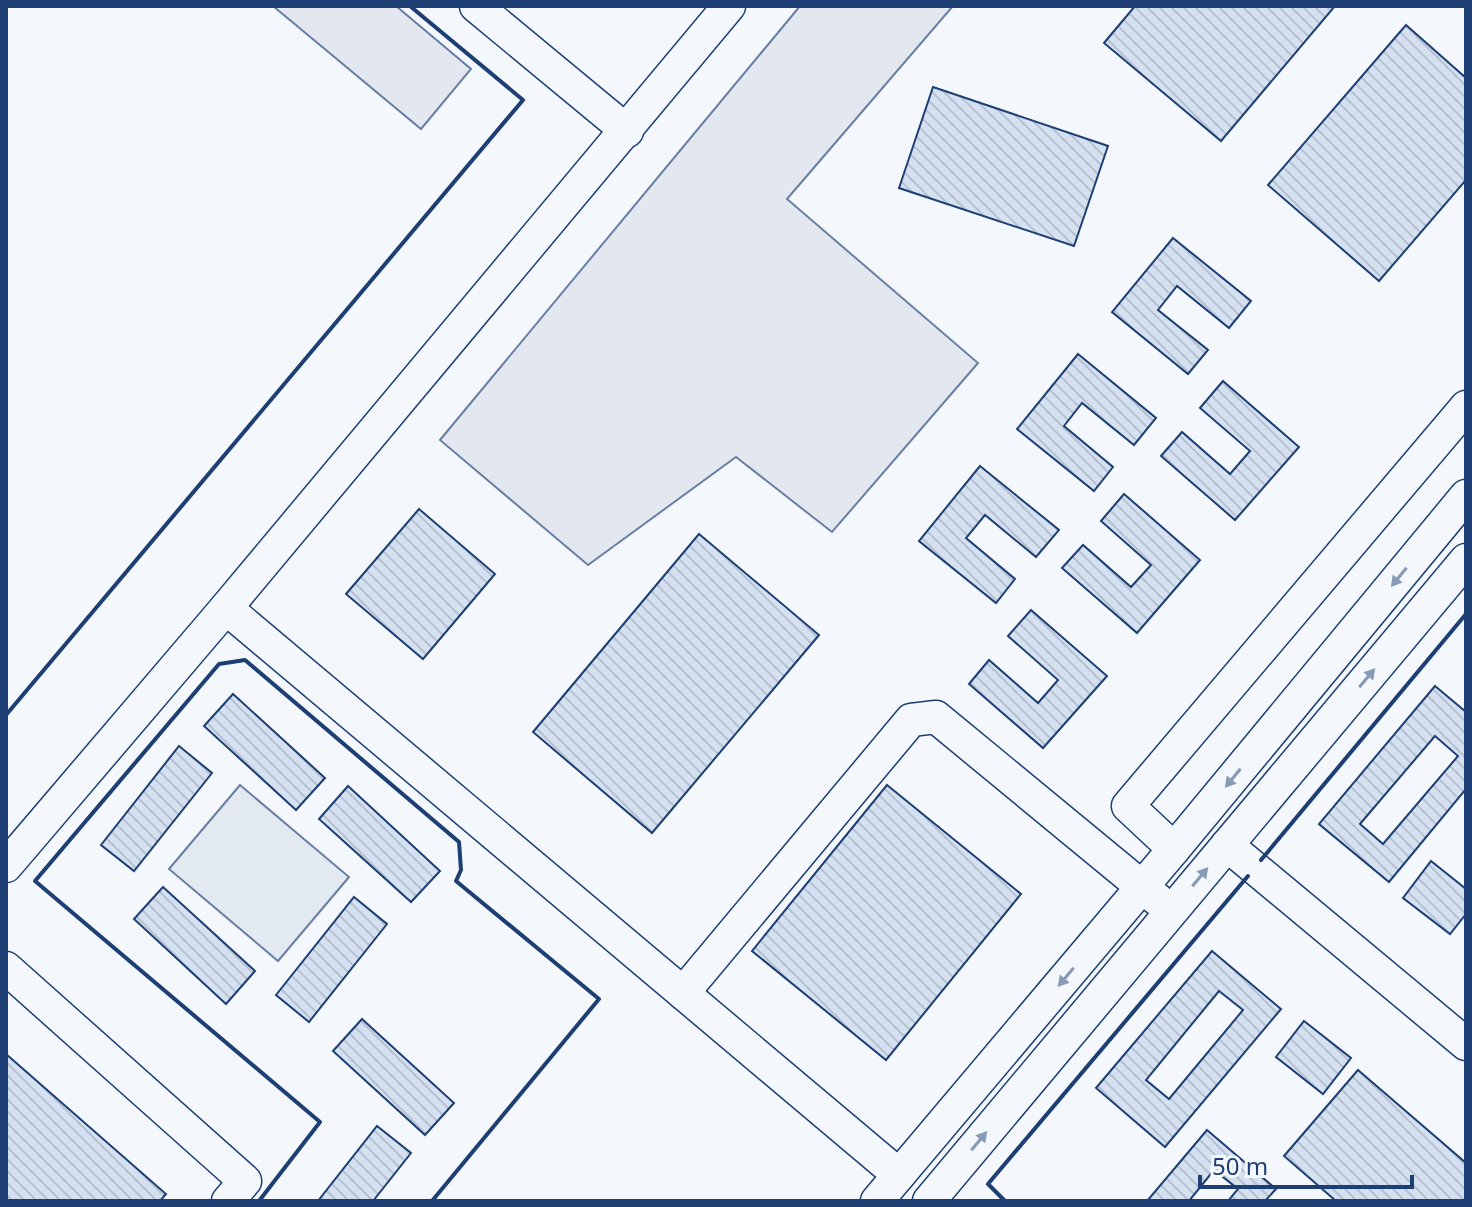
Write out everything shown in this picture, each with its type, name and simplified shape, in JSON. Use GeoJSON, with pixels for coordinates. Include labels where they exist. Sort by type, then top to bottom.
{"type":"FeatureCollection","features":[{"type":"Feature","properties":{"kind":"street"},"geometry":{"type":"LineString","coordinates":[[476,6],[627,131]]}},
{"type":"Feature","properties":{"kind":"street"},"geometry":{"type":"LineString","coordinates":[[6,866],[729,6]]}},
{"type":"Feature","properties":{"kind":"street"},"geometry":{"type":"LineString","coordinates":[[1174,849],[1128,806],[1466,407]]}},
{"type":"Feature","properties":{"kind":"street"},"geometry":{"type":"LineString","coordinates":[[877,1201],[1466,496]]}},
{"type":"Feature","properties":{"kind":"street"},"geometry":{"type":"LineString","coordinates":[[930,1201],[1466,560],[1432,536]]}},
{"type":"Feature","properties":{"kind":"street"},"geometry":{"type":"LineString","coordinates":[[226,608],[899,1175]]}},
{"type":"Feature","properties":{"kind":"street"},"geometry":{"type":"LineString","coordinates":[[683,993],[911,720],[936,717],[1172,911]]}},
{"type":"Feature","properties":{"kind":"street"},"geometry":{"type":"LineString","coordinates":[[1227,845],[1466,1044]]}},
{"type":"Feature","properties":{"kind":"street"},"geometry":{"type":"LineString","coordinates":[[6,968],[245,1181],[228,1201]]}},
{"type":"Feature","properties":{"kind":"shaded area"},"geometry":{"type":"Polygon","coordinates":[[[273,6],[396,6],[471,69],[421,129],[273,6]]]}},
{"type":"Feature","properties":{"kind":"shaded area"},"geometry":{"type":"Polygon","coordinates":[[[800,6],[953,6],[787,199],[978,363],[832,532],[736,457],[588,565],[440,440],[800,6]]]}},
{"type":"Feature","properties":{"kind":"shaded area"},"geometry":{"type":"Polygon","coordinates":[[[240,785],[349,877],[278,961],[169,869],[240,785]]]}},
{"type":"Feature","properties":{"kind":"building"},"geometry":{"type":"Polygon","coordinates":[[[1135,6],[1335,6],[1221,141],[1104,43],[1135,6]]]}},
{"type":"Feature","properties":{"kind":"building"},"geometry":{"type":"Polygon","coordinates":[[[1406,25],[1466,78],[1466,180],[1379,281],[1268,185],[1406,25]]]}},
{"type":"Feature","properties":{"kind":"building"},"geometry":{"type":"Polygon","coordinates":[[[933,87],[1108,146],[1074,246],[899,188],[933,87]]]}},
{"type":"Feature","properties":{"kind":"building"},"geometry":{"type":"Polygon","coordinates":[[[1173,238],[1251,301],[1229,328],[1177,286],[1158,310],[1208,350],[1188,374],[1112,312],[1173,238]]]}},
{"type":"Feature","properties":{"kind":"building"},"geometry":{"type":"Polygon","coordinates":[[[1078,354],[1156,418],[1134,445],[1082,403],[1064,426],[1113,467],[1094,491],[1017,429],[1078,354]]]}},
{"type":"Feature","properties":{"kind":"building"},"geometry":{"type":"Polygon","coordinates":[[[1223,381],[1299,447],[1235,520],[1161,456],[1182,432],[1230,474],[1250,451],[1200,408],[1223,381]]]}},
{"type":"Feature","properties":{"kind":"building"},"geometry":{"type":"Polygon","coordinates":[[[980,466],[1059,530],[1036,557],[985,515],[966,538],[1015,579],[996,603],[919,541],[980,466]]]}},
{"type":"Feature","properties":{"kind":"building"},"geometry":{"type":"Polygon","coordinates":[[[1124,494],[1200,560],[1137,633],[1062,568],[1083,545],[1131,587],[1151,565],[1101,521],[1124,494]]]}},
{"type":"Feature","properties":{"kind":"building"},"geometry":{"type":"Polygon","coordinates":[[[419,509],[495,574],[423,659],[346,594],[419,509]]]}},
{"type":"Feature","properties":{"kind":"building"},"geometry":{"type":"Polygon","coordinates":[[[699,534],[819,635],[652,833],[533,732],[699,534]]]}},
{"type":"Feature","properties":{"kind":"building"},"geometry":{"type":"Polygon","coordinates":[[[1031,610],[1107,676],[1043,748],[969,684],[989,660],[1038,703],[1058,680],[1008,636],[1031,610]]]}},
{"type":"Feature","properties":{"kind":"building"},"geometry":{"type":"Polygon","coordinates":[[[1435,686],[1466,712],[1466,789],[1389,882],[1319,824],[1435,686]],[[1435,736],[1360,824],[1383,844],[1458,756],[1435,736]]]}},
{"type":"Feature","properties":{"kind":"building"},"geometry":{"type":"Polygon","coordinates":[[[233,694],[325,778],[296,810],[204,726],[233,694]]]}},
{"type":"Feature","properties":{"kind":"building"},"geometry":{"type":"Polygon","coordinates":[[[179,746],[212,773],[134,871],[101,845],[179,746]]]}},
{"type":"Feature","properties":{"kind":"building"},"geometry":{"type":"Polygon","coordinates":[[[887,785],[1021,894],[886,1060],[752,951],[887,785]]]}},
{"type":"Feature","properties":{"kind":"building"},"geometry":{"type":"Polygon","coordinates":[[[348,786],[440,871],[411,902],[319,819],[348,786]]]}},
{"type":"Feature","properties":{"kind":"building"},"geometry":{"type":"Polygon","coordinates":[[[1431,861],[1466,889],[1466,914],[1450,934],[1403,898],[1431,861]]]}},
{"type":"Feature","properties":{"kind":"building"},"geometry":{"type":"Polygon","coordinates":[[[163,887],[255,971],[226,1004],[134,919],[163,887]]]}},
{"type":"Feature","properties":{"kind":"building"},"geometry":{"type":"Polygon","coordinates":[[[354,897],[387,924],[309,1022],[276,995],[354,897]]]}},
{"type":"Feature","properties":{"kind":"building"},"geometry":{"type":"Polygon","coordinates":[[[1212,951],[1281,1009],[1165,1147],[1096,1088],[1212,951]],[[1219,991],[1146,1080],[1169,1099],[1243,1010],[1219,991]]]}},
{"type":"Feature","properties":{"kind":"building"},"geometry":{"type":"Polygon","coordinates":[[[362,1019],[454,1103],[425,1135],[333,1051],[362,1019]]]}},
{"type":"Feature","properties":{"kind":"building"},"geometry":{"type":"Polygon","coordinates":[[[1304,1021],[1351,1058],[1323,1094],[1276,1057],[1304,1021]]]}},
{"type":"Feature","properties":{"kind":"building"},"geometry":{"type":"Polygon","coordinates":[[[6,1054],[166,1194],[160,1201],[6,1201],[6,1054]]]}},
{"type":"Feature","properties":{"kind":"building"},"geometry":{"type":"Polygon","coordinates":[[[1358,1070],[1466,1163],[1466,1201],[1336,1201],[1284,1156],[1358,1070]]]}},
{"type":"Feature","properties":{"kind":"building"},"geometry":{"type":"Polygon","coordinates":[[[377,1126],[411,1153],[373,1201],[318,1201],[377,1126]]]}},
{"type":"Feature","properties":{"kind":"building"},"geometry":{"type":"Polygon","coordinates":[[[1207,1130],[1276,1189],[1265,1201],[1228,1201],[1238,1189],[1214,1170],[1189,1201],[1147,1201],[1207,1130]]]}},
{"type":"Feature","properties":{"kind":"wall"},"geometry":{"type":"LineString","coordinates":[[6,715],[523,100],[410,6]]}},
{"type":"Feature","properties":{"kind":"wall"},"geometry":{"type":"LineString","coordinates":[[1261,860],[1466,614]]}},
{"type":"Feature","properties":{"kind":"wall"},"geometry":{"type":"LineString","coordinates":[[259,1201],[320,1122],[35,881],[219,664],[245,660],[459,842],[461,870],[456,881],[599,999],[432,1201]]}},
{"type":"Feature","properties":{"kind":"wall"},"geometry":{"type":"LineString","coordinates":[[1005,1201],[988,1184],[1248,876]]}}]}
